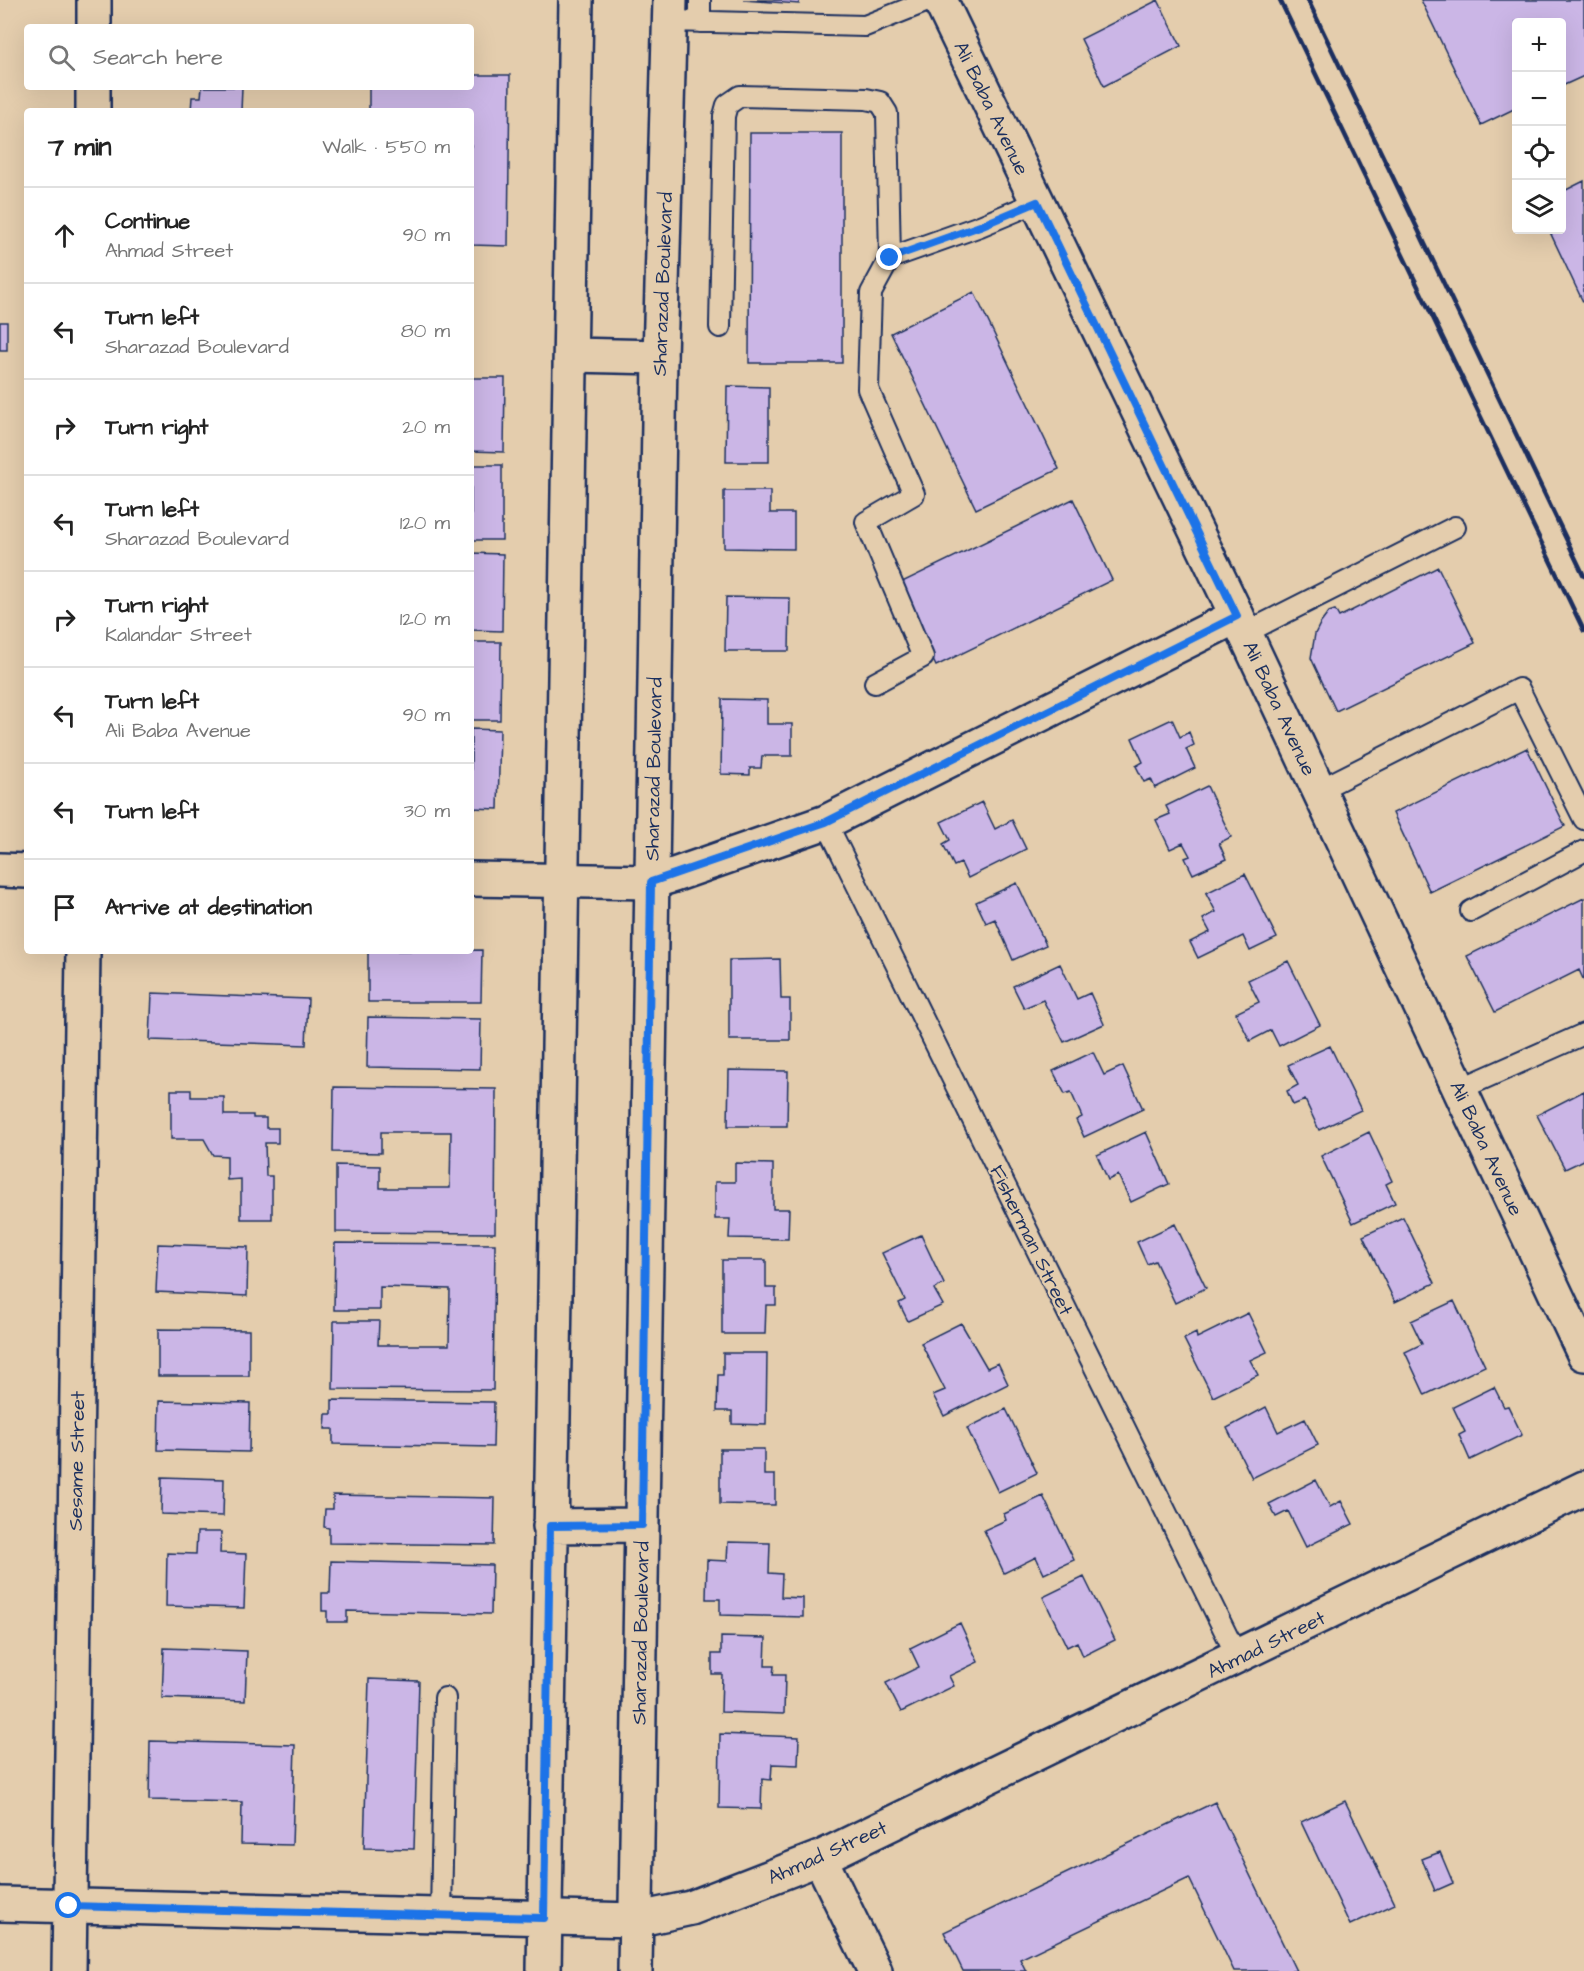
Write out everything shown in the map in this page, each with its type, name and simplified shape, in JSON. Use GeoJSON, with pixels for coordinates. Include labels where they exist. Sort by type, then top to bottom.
{"type":"FeatureCollection","features":[{"type":"Feature","properties":{"kind":"street"},"geometry":{"type":"LineString","coordinates":[[94,0],[94,24]]}},
{"type":"Feature","properties":{"kind":"street"},"geometry":{"type":"LineString","coordinates":[[544,1971],[576,0]]}},
{"type":"Feature","properties":{"kind":"street","name":"Ali Baba Avenue"},"geometry":{"type":"LineString","coordinates":[[940,0],[1241,625],[1584,1354]]}},
{"type":"Feature","properties":{"kind":"street","name":"Sharazad Boulevard"},"geometry":{"type":"LineString","coordinates":[[635,1971],[660,357],[680,14]]}},
{"type":"Feature","properties":{"kind":"street"},"geometry":{"type":"LineString","coordinates":[[93,90],[93,108]]}},
{"type":"Feature","properties":{"kind":"street"},"geometry":{"type":"LineString","coordinates":[[571,355],[660,357]]}},
{"type":"Feature","properties":{"kind":"street"},"geometry":{"type":"LineString","coordinates":[[474,879],[651,882],[826,822],[1241,625]]}},
{"type":"Feature","properties":{"kind":"street"},"geometry":{"type":"LineString","coordinates":[[0,870],[24,871]]}},
{"type":"Feature","properties":{"kind":"street","name":"Sesame Street"},"geometry":{"type":"LineString","coordinates":[[69,1971],[83,954]]}},
{"type":"Feature","properties":{"kind":"street","name":"Ahmad Street"},"geometry":{"type":"LineString","coordinates":[[0,1904],[635,1920],[691,1908],[820,1858],[1238,1658],[1584,1488]]}},
{"type":"Feature","properties":{"kind":"street"},"geometry":{"type":"LineString","coordinates":[[550,1526],[642,1525]]}},
{"type":"Feature","properties":{"kind":"street"},"geometry":{"type":"LineString","coordinates":[[820,1858],[875,1971]]}},
{"type":"Feature","properties":{"kind":"lane"},"geometry":{"type":"LineString","coordinates":[[680,14],[700,0]]}},
{"type":"Feature","properties":{"kind":"lane"},"geometry":{"type":"LineString","coordinates":[[680,14],[865,26],[930,0]]}},
{"type":"Feature","properties":{"kind":"lane"},"geometry":{"type":"LineString","coordinates":[[720,327],[724,116],[727,105],[740,96],[866,99],[880,102],[887,113],[890,258],[871,293],[868,389],[914,494],[866,522],[923,657],[875,683]]}},
{"type":"Feature","properties":{"kind":"lane"},"geometry":{"type":"LineString","coordinates":[[890,258],[980,226],[1037,202]]}},
{"type":"Feature","properties":{"kind":"lane"},"geometry":{"type":"LineString","coordinates":[[1241,625],[1455,527]]}},
{"type":"Feature","properties":{"kind":"lane"},"geometry":{"type":"LineString","coordinates":[[1319,790],[1519,688],[1584,819]]}},
{"type":"Feature","properties":{"kind":"lane","name":"Fisherman Street"},"geometry":{"type":"LineString","coordinates":[[826,822],[1238,1658]]}},
{"type":"Feature","properties":{"kind":"lane"},"geometry":{"type":"LineString","coordinates":[[1471,911],[1584,851]]}},
{"type":"Feature","properties":{"kind":"lane"},"geometry":{"type":"LineString","coordinates":[[1460,1089],[1584,1034]]}},
{"type":"Feature","properties":{"kind":"lane"},"geometry":{"type":"LineString","coordinates":[[441,1916],[445,1698]]}},
{"type":"Feature","properties":{"kind":"building"},"geometry":{"type":"Polygon","coordinates":[[[743,0],[799,0],[799,4],[743,0]]]}},
{"type":"Feature","properties":{"kind":"building"},"geometry":{"type":"Polygon","coordinates":[[[1158,0],[1181,46],[1104,86],[1081,39],[1158,0]]]}},
{"type":"Feature","properties":{"kind":"building"},"geometry":{"type":"Polygon","coordinates":[[[1421,0],[1584,0],[1584,76],[1566,84],[1566,18],[1512,18],[1512,110],[1481,125],[1421,0]]]}},
{"type":"Feature","properties":{"kind":"building"},"geometry":{"type":"Polygon","coordinates":[[[474,75],[510,75],[508,246],[474,245],[474,108],[369,108],[369,90],[474,90],[474,75]]]}},
{"type":"Feature","properties":{"kind":"building"},"geometry":{"type":"Polygon","coordinates":[[[202,90],[242,90],[241,108],[191,108],[192,97],[201,97],[202,90]]]}},
{"type":"Feature","properties":{"kind":"building"},"geometry":{"type":"Polygon","coordinates":[[[750,133],[842,133],[842,363],[749,363],[750,133]]]}},
{"type":"Feature","properties":{"kind":"building"},"geometry":{"type":"Polygon","coordinates":[[[1584,181],[1584,304],[1551,234],[1566,234],[1566,190],[1584,181]]]}},
{"type":"Feature","properties":{"kind":"building"},"geometry":{"type":"Polygon","coordinates":[[[974,292],[1059,469],[976,509],[891,333],[974,292]]]}},
{"type":"Feature","properties":{"kind":"building"},"geometry":{"type":"Polygon","coordinates":[[[0,322],[7,322],[7,350],[0,350],[0,322]]]}},
{"type":"Feature","properties":{"kind":"building"},"geometry":{"type":"Polygon","coordinates":[[[474,378],[505,378],[504,452],[474,451],[474,378]]]}},
{"type":"Feature","properties":{"kind":"building"},"geometry":{"type":"Polygon","coordinates":[[[727,386],[769,387],[769,462],[726,462],[727,386]]]}},
{"type":"Feature","properties":{"kind":"building"},"geometry":{"type":"Polygon","coordinates":[[[474,465],[502,465],[502,540],[474,540],[474,465]]]}},
{"type":"Feature","properties":{"kind":"building"},"geometry":{"type":"Polygon","coordinates":[[[724,491],[770,491],[770,513],[794,513],[794,549],[724,548],[724,491]]]}},
{"type":"Feature","properties":{"kind":"building"},"geometry":{"type":"Polygon","coordinates":[[[1073,499],[1112,580],[936,666],[896,585],[1073,499]]]}},
{"type":"Feature","properties":{"kind":"building"},"geometry":{"type":"Polygon","coordinates":[[[474,553],[503,554],[502,631],[474,630],[474,553]]]}},
{"type":"Feature","properties":{"kind":"building"},"geometry":{"type":"Polygon","coordinates":[[[1438,567],[1475,643],[1336,711],[1311,658],[1315,634],[1320,624],[1329,612],[1335,610],[1339,617],[1438,567]]]}},
{"type":"Feature","properties":{"kind":"building"},"geometry":{"type":"Polygon","coordinates":[[[726,597],[790,598],[789,651],[725,651],[726,597]]]}},
{"type":"Feature","properties":{"kind":"building"},"geometry":{"type":"Polygon","coordinates":[[[474,642],[501,642],[500,720],[474,720],[474,642]]]}},
{"type":"Feature","properties":{"kind":"building"},"geometry":{"type":"Polygon","coordinates":[[[722,699],[767,700],[767,724],[792,724],[792,756],[762,756],[761,768],[750,768],[750,775],[721,774],[722,699]]]}},
{"type":"Feature","properties":{"kind":"building"},"geometry":{"type":"Polygon","coordinates":[[[1172,719],[1180,737],[1189,732],[1194,745],[1186,749],[1195,768],[1155,788],[1151,779],[1144,782],[1136,766],[1143,762],[1132,738],[1172,719]]]}},
{"type":"Feature","properties":{"kind":"building"},"geometry":{"type":"Polygon","coordinates":[[[474,729],[500,730],[498,809],[474,808],[474,729]]]}},
{"type":"Feature","properties":{"kind":"building"},"geometry":{"type":"Polygon","coordinates":[[[1527,748],[1565,826],[1430,892],[1393,813],[1527,748]]]}},
{"type":"Feature","properties":{"kind":"building"},"geometry":{"type":"Polygon","coordinates":[[[1207,786],[1231,837],[1219,843],[1226,859],[1193,874],[1185,858],[1190,856],[1183,843],[1170,849],[1156,820],[1170,814],[1166,806],[1207,786]]]}},
{"type":"Feature","properties":{"kind":"building"},"geometry":{"type":"Polygon","coordinates":[[[982,802],[995,829],[1012,820],[1026,849],[968,878],[961,863],[954,866],[943,844],[950,840],[941,822],[982,802]]]}},
{"type":"Feature","properties":{"kind":"building"},"geometry":{"type":"Polygon","coordinates":[[[1245,874],[1277,938],[1250,951],[1243,936],[1198,958],[1190,942],[1210,932],[1203,919],[1216,912],[1206,893],[1245,874]]]}},
{"type":"Feature","properties":{"kind":"building"},"geometry":{"type":"Polygon","coordinates":[[[1017,883],[1046,945],[1013,960],[995,919],[986,923],[976,902],[1017,883]]]}},
{"type":"Feature","properties":{"kind":"building"},"geometry":{"type":"Polygon","coordinates":[[[1584,898],[1584,981],[1579,970],[1495,1012],[1467,956],[1584,898]]]}},
{"type":"Feature","properties":{"kind":"building"},"geometry":{"type":"Polygon","coordinates":[[[474,950],[482,950],[481,1002],[368,1002],[368,954],[474,954],[474,950]]]}},
{"type":"Feature","properties":{"kind":"building"},"geometry":{"type":"Polygon","coordinates":[[[780,959],[781,999],[790,999],[790,1040],[729,1040],[729,960],[780,959]]]}},
{"type":"Feature","properties":{"kind":"building"},"geometry":{"type":"Polygon","coordinates":[[[1288,961],[1320,1025],[1279,1046],[1271,1030],[1250,1041],[1236,1013],[1259,1002],[1248,980],[1288,961]]]}},
{"type":"Feature","properties":{"kind":"building"},"geometry":{"type":"Polygon","coordinates":[[[1060,964],[1077,999],[1090,993],[1104,1024],[1064,1042],[1043,1000],[1024,1008],[1013,986],[1060,964]]]}},
{"type":"Feature","properties":{"kind":"building"},"geometry":{"type":"Polygon","coordinates":[[[152,993],[308,999],[306,1045],[150,1040],[152,993]]]}},
{"type":"Feature","properties":{"kind":"building"},"geometry":{"type":"Polygon","coordinates":[[[368,1017],[481,1019],[480,1069],[367,1067],[368,1017]]]}},
{"type":"Feature","properties":{"kind":"building"},"geometry":{"type":"Polygon","coordinates":[[[1330,1046],[1361,1110],[1319,1130],[1305,1100],[1293,1105],[1287,1091],[1298,1085],[1288,1065],[1330,1046]]]}},
{"type":"Feature","properties":{"kind":"building"},"geometry":{"type":"Polygon","coordinates":[[[1093,1052],[1104,1075],[1123,1066],[1143,1109],[1084,1137],[1076,1120],[1082,1117],[1071,1092],[1065,1094],[1053,1071],[1093,1052]]]}},
{"type":"Feature","properties":{"kind":"building"},"geometry":{"type":"Polygon","coordinates":[[[729,1070],[788,1071],[787,1126],[728,1126],[729,1070]]]}},
{"type":"Feature","properties":{"kind":"building"},"geometry":{"type":"Polygon","coordinates":[[[334,1087],[496,1089],[495,1233],[336,1232],[336,1165],[380,1166],[380,1188],[450,1188],[451,1132],[381,1132],[381,1153],[333,1152],[334,1087]]]}},
{"type":"Feature","properties":{"kind":"building"},"geometry":{"type":"Polygon","coordinates":[[[171,1090],[191,1090],[191,1097],[224,1097],[224,1115],[253,1115],[253,1118],[266,1118],[266,1128],[278,1128],[278,1143],[265,1143],[266,1176],[272,1176],[272,1219],[241,1219],[241,1179],[227,1180],[227,1156],[213,1155],[204,1139],[171,1139],[171,1090]]]}},
{"type":"Feature","properties":{"kind":"building"},"geometry":{"type":"Polygon","coordinates":[[[1584,1091],[1584,1160],[1565,1169],[1537,1115],[1584,1091]]]}},
{"type":"Feature","properties":{"kind":"building"},"geometry":{"type":"Polygon","coordinates":[[[1146,1132],[1169,1184],[1131,1202],[1118,1175],[1108,1180],[1097,1155],[1146,1132]]]}},
{"type":"Feature","properties":{"kind":"building"},"geometry":{"type":"Polygon","coordinates":[[[1369,1132],[1392,1181],[1386,1184],[1395,1203],[1353,1223],[1321,1156],[1369,1132]]]}},
{"type":"Feature","properties":{"kind":"building"},"geometry":{"type":"Polygon","coordinates":[[[735,1163],[773,1164],[773,1209],[789,1209],[788,1239],[729,1238],[730,1219],[715,1219],[715,1182],[735,1182],[735,1163]]]}},
{"type":"Feature","properties":{"kind":"building"},"geometry":{"type":"Polygon","coordinates":[[[1403,1217],[1435,1283],[1395,1302],[1363,1236],[1403,1217]]]}},
{"type":"Feature","properties":{"kind":"building"},"geometry":{"type":"Polygon","coordinates":[[[1175,1224],[1206,1288],[1175,1303],[1155,1261],[1147,1264],[1137,1242],[1175,1224]]]}},
{"type":"Feature","properties":{"kind":"building"},"geometry":{"type":"Polygon","coordinates":[[[921,1235],[944,1284],[934,1289],[943,1305],[908,1321],[899,1303],[905,1300],[882,1253],[921,1235]]]}},
{"type":"Feature","properties":{"kind":"building"},"geometry":{"type":"Polygon","coordinates":[[[335,1243],[495,1244],[493,1390],[333,1389],[334,1321],[379,1321],[378,1345],[449,1345],[450,1289],[380,1287],[380,1310],[334,1310],[335,1243]]]}},
{"type":"Feature","properties":{"kind":"building"},"geometry":{"type":"Polygon","coordinates":[[[158,1244],[248,1247],[247,1296],[156,1292],[158,1244]]]}},
{"type":"Feature","properties":{"kind":"building"},"geometry":{"type":"Polygon","coordinates":[[[722,1260],[766,1260],[766,1288],[776,1288],[776,1305],[766,1305],[765,1334],[722,1334],[722,1260]]]}},
{"type":"Feature","properties":{"kind":"building"},"geometry":{"type":"Polygon","coordinates":[[[1454,1301],[1485,1366],[1425,1395],[1405,1352],[1422,1344],[1411,1321],[1454,1301]]]}},
{"type":"Feature","properties":{"kind":"building"},"geometry":{"type":"Polygon","coordinates":[[[1248,1313],[1267,1352],[1250,1360],[1258,1375],[1213,1397],[1184,1339],[1196,1333],[1197,1338],[1248,1313]]]}},
{"type":"Feature","properties":{"kind":"building"},"geometry":{"type":"Polygon","coordinates":[[[961,1323],[987,1368],[998,1363],[1008,1384],[944,1416],[933,1395],[945,1390],[921,1343],[961,1323]]]}},
{"type":"Feature","properties":{"kind":"building"},"geometry":{"type":"Polygon","coordinates":[[[158,1329],[249,1330],[249,1376],[158,1376],[158,1329]]]}},
{"type":"Feature","properties":{"kind":"building"},"geometry":{"type":"Polygon","coordinates":[[[723,1353],[767,1353],[766,1425],[732,1424],[732,1411],[717,1411],[718,1375],[723,1375],[723,1353]]]}},
{"type":"Feature","properties":{"kind":"building"},"geometry":{"type":"Polygon","coordinates":[[[1494,1387],[1504,1407],[1508,1406],[1522,1435],[1470,1460],[1459,1435],[1465,1432],[1453,1407],[1494,1387]]]}},
{"type":"Feature","properties":{"kind":"building"},"geometry":{"type":"Polygon","coordinates":[[[332,1400],[494,1402],[493,1447],[333,1444],[333,1429],[325,1429],[326,1414],[332,1414],[332,1400]]]}},
{"type":"Feature","properties":{"kind":"building"},"geometry":{"type":"Polygon","coordinates":[[[159,1401],[250,1403],[249,1452],[158,1450],[159,1401]]]}},
{"type":"Feature","properties":{"kind":"building"},"geometry":{"type":"Polygon","coordinates":[[[1266,1407],[1278,1432],[1305,1419],[1318,1445],[1252,1478],[1227,1428],[1266,1407]]]}},
{"type":"Feature","properties":{"kind":"building"},"geometry":{"type":"Polygon","coordinates":[[[1006,1409],[1037,1473],[998,1492],[967,1428],[1006,1409]]]}},
{"type":"Feature","properties":{"kind":"building"},"geometry":{"type":"Polygon","coordinates":[[[720,1449],[764,1449],[764,1475],[775,1475],[775,1505],[720,1504],[720,1449]]]}},
{"type":"Feature","properties":{"kind":"building"},"geometry":{"type":"Polygon","coordinates":[[[162,1477],[224,1479],[223,1516],[161,1514],[162,1477]]]}},
{"type":"Feature","properties":{"kind":"building"},"geometry":{"type":"Polygon","coordinates":[[[1316,1480],[1330,1507],[1341,1501],[1353,1524],[1306,1547],[1288,1511],[1276,1517],[1269,1504],[1316,1480]]]}},
{"type":"Feature","properties":{"kind":"building"},"geometry":{"type":"Polygon","coordinates":[[[333,1495],[495,1498],[494,1545],[329,1543],[329,1528],[324,1527],[325,1509],[333,1509],[333,1495]]]}},
{"type":"Feature","properties":{"kind":"building"},"geometry":{"type":"Polygon","coordinates":[[[1043,1496],[1074,1560],[1044,1574],[1036,1557],[1004,1573],[984,1530],[1006,1520],[1004,1514],[1043,1496]]]}},
{"type":"Feature","properties":{"kind":"building"},"geometry":{"type":"Polygon","coordinates":[[[197,1532],[221,1532],[220,1553],[246,1554],[244,1608],[166,1606],[167,1553],[196,1554],[197,1532]]]}},
{"type":"Feature","properties":{"kind":"building"},"geometry":{"type":"Polygon","coordinates":[[[728,1542],[770,1543],[769,1573],[782,1574],[781,1597],[803,1598],[803,1617],[720,1615],[720,1599],[706,1599],[707,1560],[727,1561],[728,1542]]]}},
{"type":"Feature","properties":{"kind":"building"},"geometry":{"type":"Polygon","coordinates":[[[331,1561],[492,1565],[491,1614],[347,1611],[347,1622],[327,1622],[327,1611],[322,1611],[322,1593],[330,1593],[331,1561]]]}},
{"type":"Feature","properties":{"kind":"building"},"geometry":{"type":"Polygon","coordinates":[[[1084,1577],[1115,1640],[1083,1656],[1077,1642],[1067,1647],[1043,1597],[1084,1577]]]}},
{"type":"Feature","properties":{"kind":"building"},"geometry":{"type":"Polygon","coordinates":[[[960,1623],[978,1662],[949,1676],[954,1686],[901,1712],[886,1683],[919,1667],[910,1648],[960,1623]]]}},
{"type":"Feature","properties":{"kind":"building"},"geometry":{"type":"Polygon","coordinates":[[[721,1637],[766,1638],[765,1666],[774,1666],[773,1675],[785,1675],[784,1714],[721,1712],[722,1674],[712,1674],[712,1654],[721,1654],[721,1637]]]}},
{"type":"Feature","properties":{"kind":"building"},"geometry":{"type":"Polygon","coordinates":[[[164,1648],[247,1651],[245,1701],[162,1698],[164,1648]]]}},
{"type":"Feature","properties":{"kind":"building"},"geometry":{"type":"Polygon","coordinates":[[[369,1679],[419,1681],[414,1849],[364,1848],[369,1679]]]}},
{"type":"Feature","properties":{"kind":"building"},"geometry":{"type":"Polygon","coordinates":[[[720,1734],[799,1737],[798,1765],[772,1764],[771,1780],[762,1779],[761,1809],[719,1808],[720,1734]]]}},
{"type":"Feature","properties":{"kind":"building"},"geometry":{"type":"Polygon","coordinates":[[[150,1741],[295,1745],[292,1845],[241,1844],[242,1802],[149,1800],[150,1741]]]}},
{"type":"Feature","properties":{"kind":"building"},"geometry":{"type":"Polygon","coordinates":[[[1345,1801],[1395,1904],[1350,1925],[1301,1822],[1345,1801]]]}},
{"type":"Feature","properties":{"kind":"building"},"geometry":{"type":"Polygon","coordinates":[[[1215,1802],[1296,1971],[1234,1971],[1189,1878],[1020,1959],[1026,1971],[963,1971],[944,1932],[1215,1802]]]}},
{"type":"Feature","properties":{"kind":"building"},"geometry":{"type":"Polygon","coordinates":[[[1440,1852],[1453,1883],[1435,1891],[1422,1859],[1440,1852]]]}},
{"type":"Feature","properties":{"kind":"railway"},"geometry":{"type":"LineString","coordinates":[[1280,0],[1584,631]]}},
{"type":"Feature","properties":{"kind":"railway"},"geometry":{"type":"LineString","coordinates":[[1308,0],[1584,576]]}},
{"type":"Feature","properties":{"kind":"route"},"geometry":{"type":"LineString","coordinates":[[69,1906],[544,1918],[550,1526],[642,1525],[651,882],[826,822],[1237,616],[1037,202],[980,226],[890,258]]}}]}
